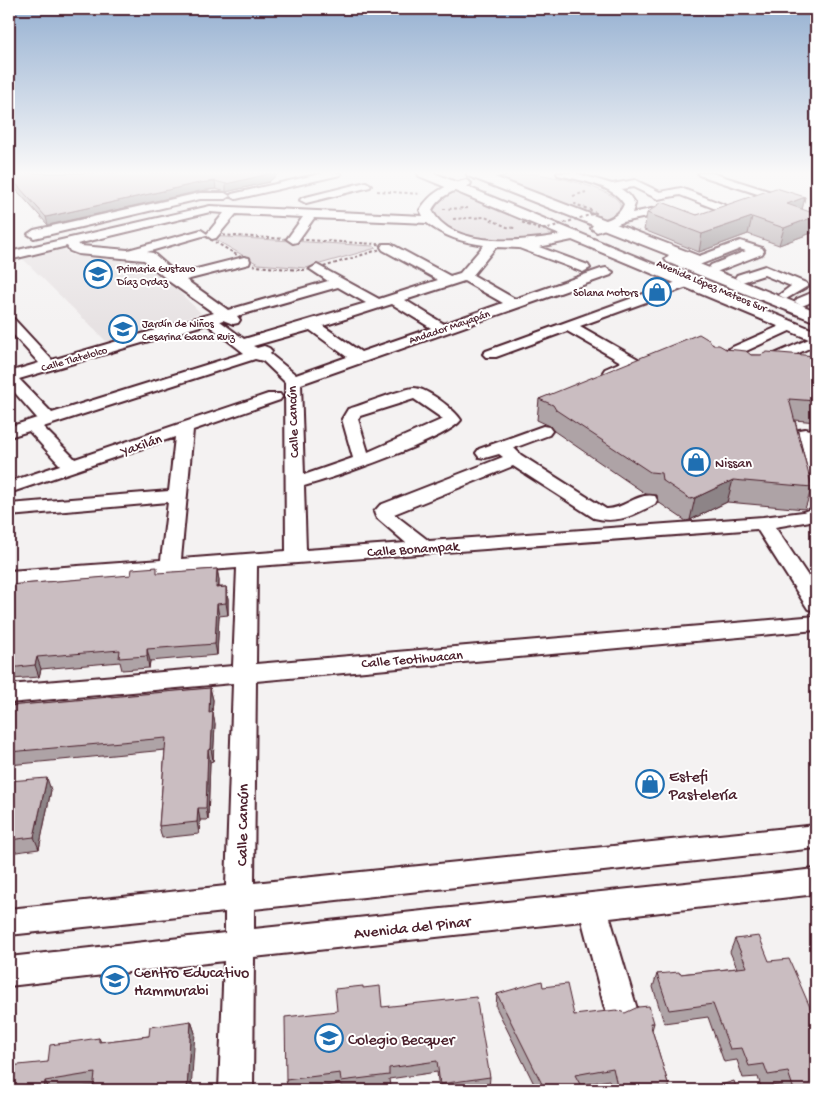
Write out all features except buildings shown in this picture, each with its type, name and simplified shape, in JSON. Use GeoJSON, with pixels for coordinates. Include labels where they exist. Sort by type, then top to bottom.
{"type":"FeatureCollection","features":[{"type":"Feature","properties":{"kind":"main road"},"geometry":{"type":"LineString","coordinates":[[545,224],[816,338]]}},
{"type":"Feature","properties":{"kind":"main road","name":"Avenida López Mateos Sur"},"geometry":{"type":"LineString","coordinates":[[574,224],[816,329]]}},
{"type":"Feature","properties":{"kind":"main road","name":"Avenida López Mateos Sur"},"geometry":{"type":"LineString","coordinates":[[608,224],[816,318]]}},
{"type":"Feature","properties":{"kind":"main road"},"geometry":{"type":"LineString","coordinates":[[608,224],[786,295],[812,302]]}},
{"type":"Feature","properties":{"kind":"street"},"geometry":{"type":"LineString","coordinates":[[34,234],[81,224]]}},
{"type":"Feature","properties":{"kind":"street"},"geometry":{"type":"LineString","coordinates":[[91,224],[89,229],[104,234]]}},
{"type":"Feature","properties":{"kind":"street"},"geometry":{"type":"LineString","coordinates":[[9,256],[145,224]]}},
{"type":"Feature","properties":{"kind":"street"},"geometry":{"type":"LineString","coordinates":[[128,253],[206,234],[217,224]]}},
{"type":"Feature","properties":{"kind":"street"},"geometry":{"type":"LineString","coordinates":[[293,239],[304,224]]}},
{"type":"Feature","properties":{"kind":"street"},"geometry":{"type":"LineString","coordinates":[[348,224],[387,235],[449,282]]}},
{"type":"Feature","properties":{"kind":"street"},"geometry":{"type":"LineString","coordinates":[[387,235],[404,224]]}},
{"type":"Feature","properties":{"kind":"street"},"geometry":{"type":"LineString","coordinates":[[440,224],[448,232],[462,237],[493,243],[519,245],[541,243],[572,236]]}},
{"type":"Feature","properties":{"kind":"street","name":"Calle Cancún"},"geometry":{"type":"LineString","coordinates":[[70,242],[78,250],[128,253],[152,258],[175,279],[226,314],[293,381],[296,556]]}},
{"type":"Feature","properties":{"kind":"street"},"geometry":{"type":"LineString","coordinates":[[9,432],[259,349],[312,324],[465,276],[493,243]]}},
{"type":"Feature","properties":{"kind":"street"},"geometry":{"type":"LineString","coordinates":[[519,245],[583,268]]}},
{"type":"Feature","properties":{"kind":"street"},"geometry":{"type":"LineString","coordinates":[[699,261],[741,245],[758,251],[716,268]]}},
{"type":"Feature","properties":{"kind":"street"},"geometry":{"type":"LineString","coordinates":[[175,279],[244,261]]}},
{"type":"Feature","properties":{"kind":"street"},"geometry":{"type":"LineString","coordinates":[[317,269],[377,304]]}},
{"type":"Feature","properties":{"kind":"street","name":"Andador Mayapán"},"geometry":{"type":"LineString","coordinates":[[293,381],[606,272]]}},
{"type":"Feature","properties":{"kind":"street"},"geometry":{"type":"LineString","coordinates":[[465,276],[514,304]]}},
{"type":"Feature","properties":{"kind":"street","name":"Calle Tlatelolco"},"geometry":{"type":"LineString","coordinates":[[9,377],[339,282]]}},
{"type":"Feature","properties":{"kind":"street"},"geometry":{"type":"LineString","coordinates":[[491,354],[685,283]]}},
{"type":"Feature","properties":{"kind":"street"},"geometry":{"type":"LineString","coordinates":[[394,299],[442,329]]}},
{"type":"Feature","properties":{"kind":"street","name":"Calle Cancún"},"geometry":{"type":"LineString","coordinates":[[209,318],[259,349]]}},
{"type":"Feature","properties":{"kind":"street"},"geometry":{"type":"LineString","coordinates":[[9,322],[49,365]]}},
{"type":"Feature","properties":{"kind":"street"},"geometry":{"type":"LineString","coordinates":[[312,324],[359,358]]}},
{"type":"Feature","properties":{"kind":"street"},"geometry":{"type":"LineString","coordinates":[[567,325],[634,362],[596,378]]}},
{"type":"Feature","properties":{"kind":"street"},"geometry":{"type":"LineString","coordinates":[[715,360],[789,326]]}},
{"type":"Feature","properties":{"kind":"street"},"geometry":{"type":"LineString","coordinates":[[751,370],[816,338]]}},
{"type":"Feature","properties":{"kind":"street"},"geometry":{"type":"LineString","coordinates":[[9,377],[72,467]]}},
{"type":"Feature","properties":{"kind":"street"},"geometry":{"type":"LineString","coordinates":[[294,482],[323,476],[362,460],[447,425],[453,420],[422,396],[415,393],[354,413],[350,419],[362,460]]}},
{"type":"Feature","properties":{"kind":"street","name":"Yaxilán"},"geometry":{"type":"LineString","coordinates":[[9,488],[274,398]]}},
{"type":"Feature","properties":{"kind":"street"},"geometry":{"type":"LineString","coordinates":[[170,566],[176,496],[186,428]]}},
{"type":"Feature","properties":{"kind":"street"},"geometry":{"type":"LineString","coordinates":[[424,547],[386,517],[384,512],[386,509],[543,432]]}},
{"type":"Feature","properties":{"kind":"street"},"geometry":{"type":"LineString","coordinates":[[805,434],[816,470]]}},
{"type":"Feature","properties":{"kind":"street"},"geometry":{"type":"LineString","coordinates":[[501,453],[606,515],[617,515],[648,500]]}},
{"type":"Feature","properties":{"kind":"street"},"geometry":{"type":"LineString","coordinates":[[9,510],[176,496]]}},
{"type":"Feature","properties":{"kind":"street","name":"Calle Bonampak"},"geometry":{"type":"LineString","coordinates":[[9,578],[763,522],[807,517],[816,513]]}},
{"type":"Feature","properties":{"kind":"street"},"geometry":{"type":"LineString","coordinates":[[763,522],[816,604]]}},
{"type":"Feature","properties":{"kind":"street","name":"Calle Cancún"},"geometry":{"type":"LineString","coordinates":[[236,1090],[247,561]]}},
{"type":"Feature","properties":{"kind":"street","name":"Calle Teotihuacan"},"geometry":{"type":"LineString","coordinates":[[9,694],[816,622]]}},
{"type":"Feature","properties":{"kind":"street"},"geometry":{"type":"LineString","coordinates":[[9,922],[816,837]]}},
{"type":"Feature","properties":{"kind":"street","name":"Avenida del Pinar"},"geometry":{"type":"LineString","coordinates":[[9,972],[816,882]]}},
{"type":"Feature","properties":{"kind":"street"},"geometry":{"type":"LineString","coordinates":[[594,906],[601,941],[621,1009]]}},
{"type":"Feature","properties":{"kind":"path"},"geometry":{"type":"LineString","coordinates":[[501,224],[516,228]]}},
{"type":"Feature","properties":{"kind":"path"},"geometry":{"type":"LineString","coordinates":[[526,224],[542,230],[560,224]]}},
{"type":"Feature","properties":{"kind":"path"},"geometry":{"type":"LineString","coordinates":[[526,224],[540,230]]}},
{"type":"Feature","properties":{"kind":"path"},"geometry":{"type":"LineString","coordinates":[[526,230],[545,232]]}},
{"type":"Feature","properties":{"kind":"shaded area"},"geometry":{"type":"Polygon","coordinates":[[[538,224],[559,233],[516,240],[482,239],[466,236],[442,225],[538,224]]]}},
{"type":"Feature","properties":{"kind":"shaded area"},"geometry":{"type":"Polygon","coordinates":[[[209,236],[373,246],[376,248],[306,268],[258,264],[209,236]]]}},
{"type":"Feature","properties":{"kind":"shaded area","name":"Primaria Gustavo Díaz Ordaz"},"geometry":{"type":"Polygon","coordinates":[[[64,249],[70,255],[140,260],[175,288],[201,313],[108,343],[22,258],[64,249]]]}},
{"type":"Feature","properties":{"kind":"place","name":"Primaria Gustavo Díaz Ordaz"},"geometry":{"type":"Point","coordinates":[98,274]}},
{"type":"Feature","properties":{"kind":"place","name":"Solana Motors"},"geometry":{"type":"Point","coordinates":[657,292]}},
{"type":"Feature","properties":{"kind":"place","name":"Jardín de Niños Cesarina Gaona Ruiz"},"geometry":{"type":"Point","coordinates":[123,329]}},
{"type":"Feature","properties":{"kind":"place","name":"Nissan"},"geometry":{"type":"Point","coordinates":[696,462]}},
{"type":"Feature","properties":{"kind":"place","name":"Estefi Pastelería"},"geometry":{"type":"Point","coordinates":[650,784]}},
{"type":"Feature","properties":{"kind":"place","name":"Centro Educativo Hammurabi"},"geometry":{"type":"Point","coordinates":[115,980]}},
{"type":"Feature","properties":{"kind":"place","name":"Colegio Becquer"},"geometry":{"type":"Point","coordinates":[329,1038]}}]}
